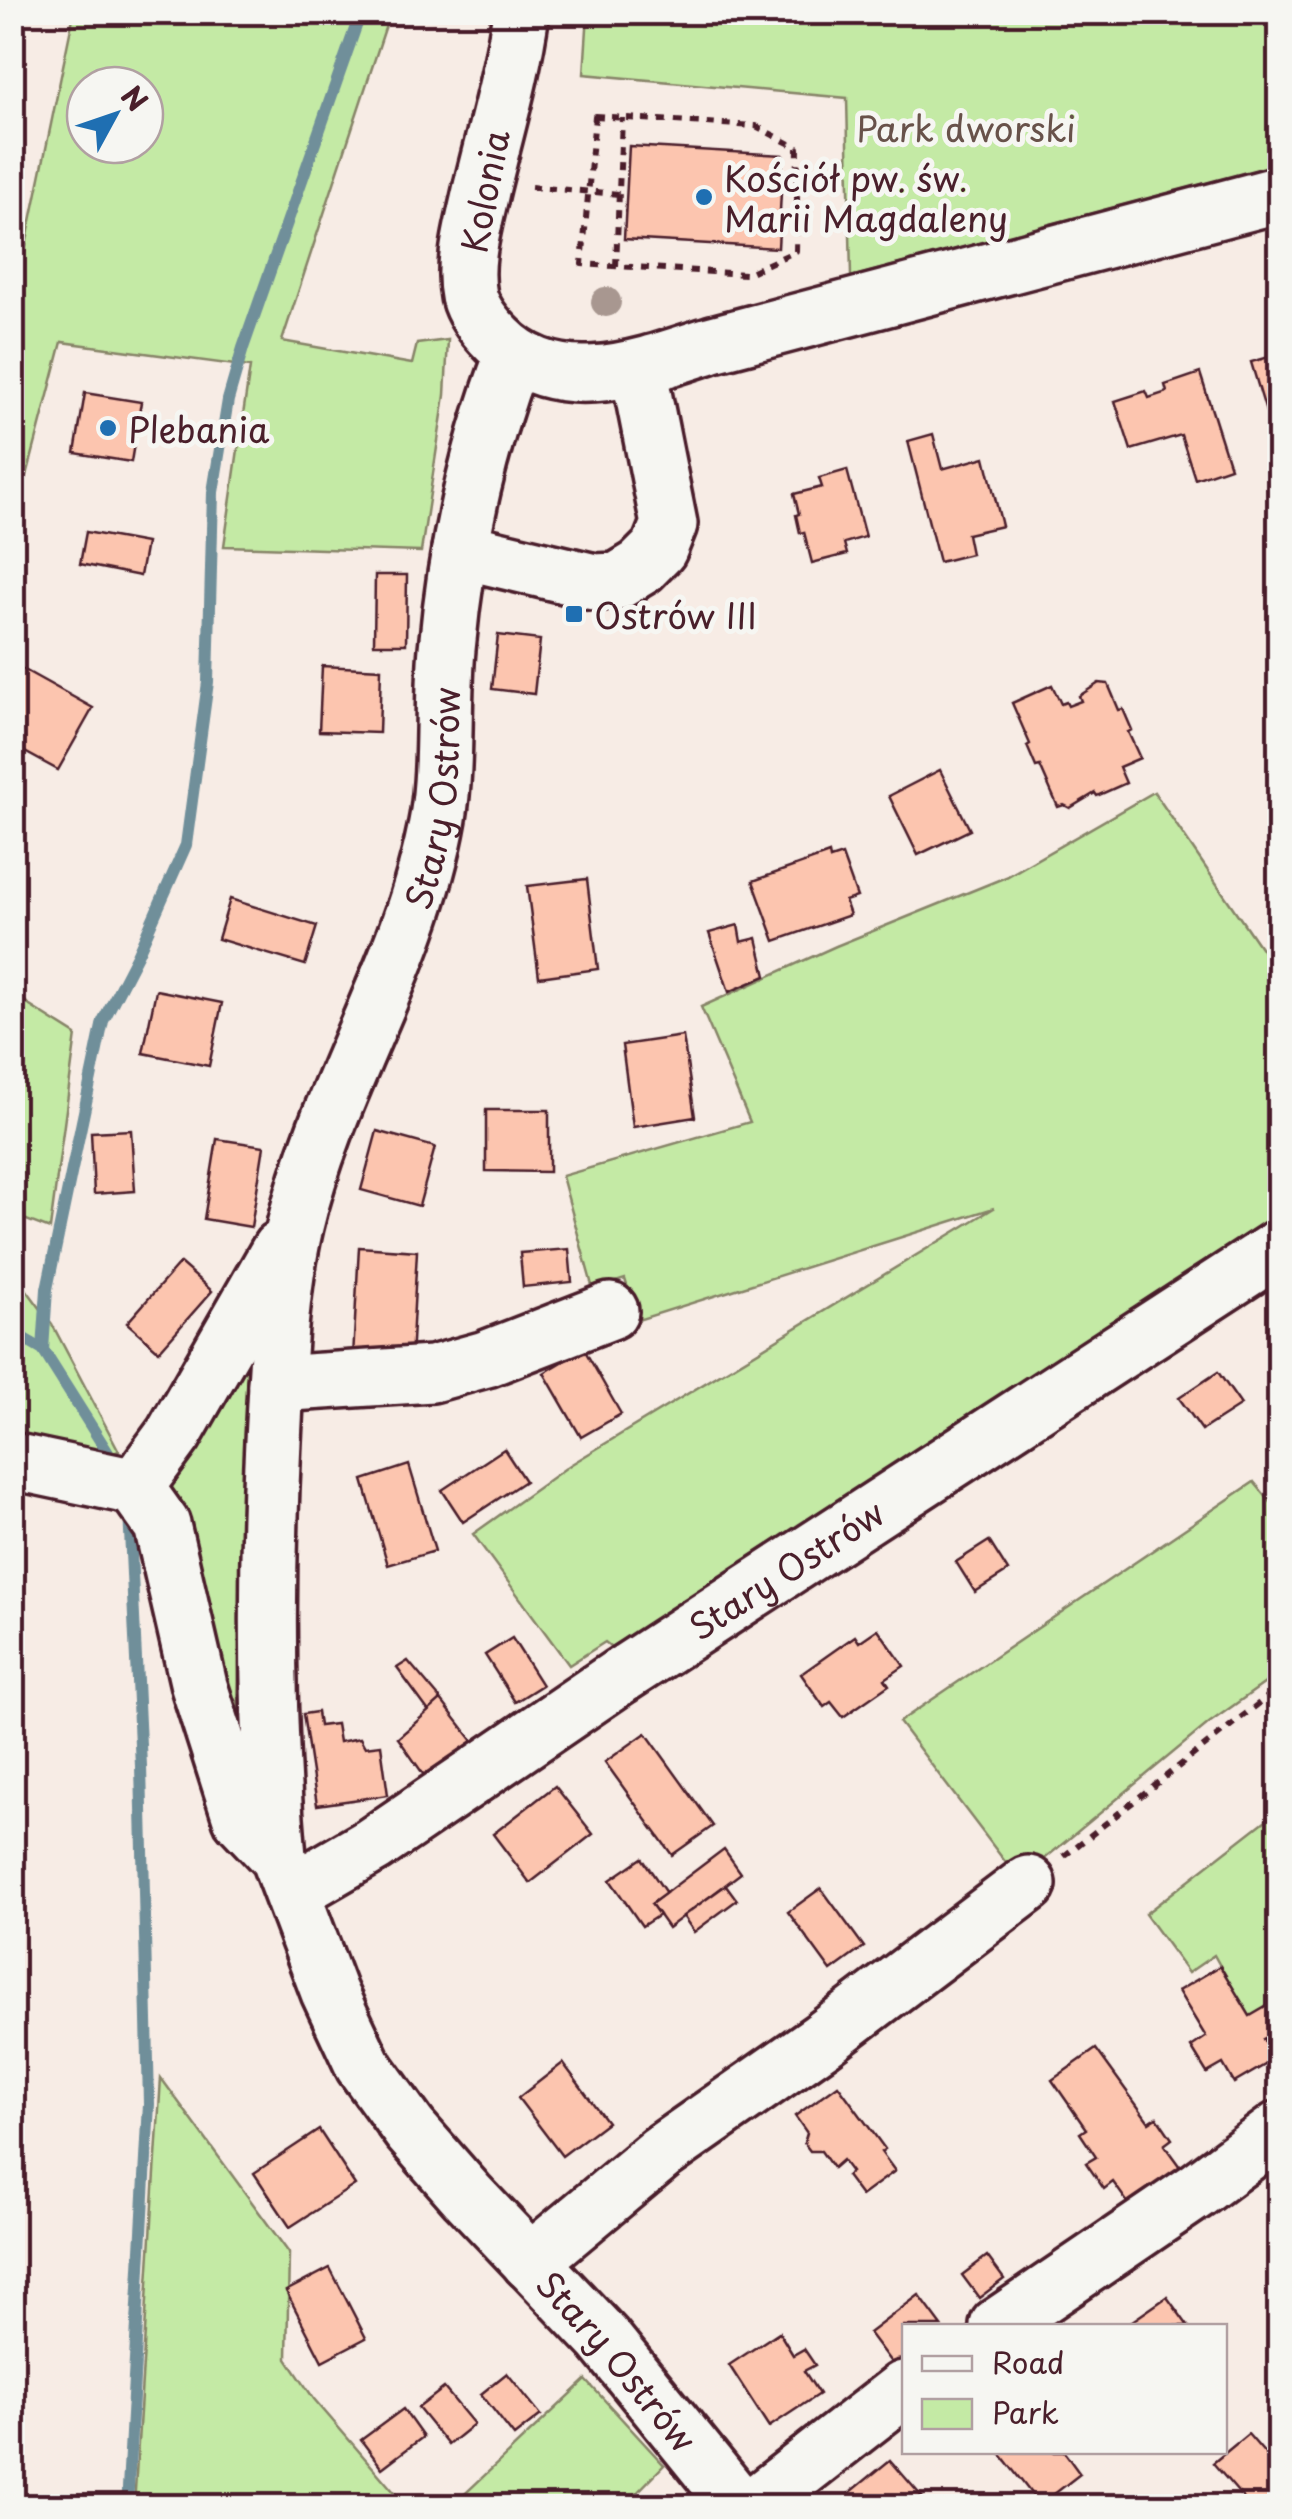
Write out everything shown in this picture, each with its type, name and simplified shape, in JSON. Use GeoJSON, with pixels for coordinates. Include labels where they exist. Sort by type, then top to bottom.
{"type":"FeatureCollection","features":[{"type":"Feature","properties":{"kind":"street","name":"Kolonia"},"geometry":{"type":"LineString","coordinates":[[513,356],[486,328],[469,298],[469,246],[521,12]]}},
{"type":"Feature","properties":{"kind":"street"},"geometry":{"type":"LineString","coordinates":[[513,356],[546,370],[574,374],[638,368],[732,339],[1280,194]]}},
{"type":"Feature","properties":{"kind":"street","name":"Stary Ostrów"},"geometry":{"type":"LineString","coordinates":[[513,356],[493,408],[460,550],[448,648],[438,818],[408,932],[324,1131],[296,1225],[283,1298],[268,1528],[267,1658],[285,1874],[363,2065],[410,2130],[610,2347],[739,2506]]}},
{"type":"Feature","properties":{"kind":"street"},"geometry":{"type":"LineString","coordinates":[[460,550],[594,582],[618,580],[641,567],[660,549],[669,524],[638,368]]}},
{"type":"Feature","properties":{"kind":"street","name":"Stary Ostrów"},"geometry":{"type":"LineString","coordinates":[[285,1874],[241,1818],[199,1686],[162,1524],[135,1487],[174,1434],[296,1225]]}},
{"type":"Feature","properties":{"kind":"street","name":"Stary Ostrów"},"geometry":{"type":"LineString","coordinates":[[285,1874],[373,1845],[619,1677],[1280,1247]]}},
{"type":"Feature","properties":{"kind":"street"},"geometry":{"type":"LineString","coordinates":[[276,1384],[432,1374],[486,1359],[610,1311]]}},
{"type":"Feature","properties":{"kind":"street"},"geometry":{"type":"LineString","coordinates":[[12,1462],[135,1487]]}},
{"type":"Feature","properties":{"kind":"street","name":"Stary Ostrów"},"geometry":{"type":"LineString","coordinates":[[530,2262],[662,2152],[822,2040],[1028,1884]]}},
{"type":"Feature","properties":{"kind":"street"},"geometry":{"type":"LineString","coordinates":[[1001,2324],[1280,2130]]}},
{"type":"Feature","properties":{"kind":"street"},"geometry":{"type":"LineString","coordinates":[[754,2506],[902,2390]]}},
{"type":"Feature","properties":{"kind":"path"},"geometry":{"type":"LineString","coordinates":[[595,116],[622,118],[756,126],[798,148],[796,252],[746,274],[582,264],[595,116]]}},
{"type":"Feature","properties":{"kind":"path"},"geometry":{"type":"LineString","coordinates":[[616,266],[622,118]]}},
{"type":"Feature","properties":{"kind":"path"},"geometry":{"type":"LineString","coordinates":[[514,186],[619,194]]}},
{"type":"Feature","properties":{"kind":"path"},"geometry":{"type":"LineString","coordinates":[[1028,1884],[1280,1687]]}},
{"type":"Feature","properties":{"kind":"green space"},"geometry":{"type":"Polygon","coordinates":[[[74,13],[390,13],[282,341],[412,364],[417,344],[448,340],[445,395],[421,552],[224,546],[250,367],[62,342],[13,529],[13,308],[74,13]]]}},
{"type":"Feature","properties":{"kind":"green space","name":"Park dworski"},"geometry":{"type":"Polygon","coordinates":[[[588,13],[1279,13],[1279,164],[851,277],[847,98],[584,74],[588,13]]]}},
{"type":"Feature","properties":{"kind":"green space"},"geometry":{"type":"Polygon","coordinates":[[[1154,792],[1279,975],[1279,1230],[626,1659],[605,1642],[569,1665],[473,1534],[570,1465],[994,1208],[638,1320],[625,1279],[593,1289],[562,1176],[750,1122],[701,1007],[836,946],[1006,877],[1154,792]]]}},
{"type":"Feature","properties":{"kind":"green space"},"geometry":{"type":"Polygon","coordinates":[[[12,989],[30,1006],[76,1035],[50,1229],[13,1215],[12,989]]]}},
{"type":"Feature","properties":{"kind":"green space"},"geometry":{"type":"Polygon","coordinates":[[[12,1270],[52,1324],[119,1451],[95,1460],[13,1442],[12,1270]]]}},
{"type":"Feature","properties":{"kind":"green space"},"geometry":{"type":"Polygon","coordinates":[[[249,1339],[237,1734],[163,1477],[249,1339]]]}},
{"type":"Feature","properties":{"kind":"green space"},"geometry":{"type":"Polygon","coordinates":[[[1254,1482],[1279,1512],[1279,1673],[1209,1723],[1019,1880],[899,1722],[1254,1482]]]}},
{"type":"Feature","properties":{"kind":"green space"},"geometry":{"type":"Polygon","coordinates":[[[1279,1810],[1279,2072],[1214,1955],[1188,1973],[1145,1914],[1279,1810]]]}},
{"type":"Feature","properties":{"kind":"green space"},"geometry":{"type":"Polygon","coordinates":[[[161,2078],[289,2253],[287,2359],[314,2399],[406,2506],[134,2506],[161,2078]]]}},
{"type":"Feature","properties":{"kind":"green space"},"geometry":{"type":"Polygon","coordinates":[[[586,2380],[664,2465],[624,2506],[452,2506],[586,2380]]]}},
{"type":"Feature","properties":{"kind":"building","name":"Kościół pw. św. Marii Magdaleny"},"geometry":{"type":"Polygon","coordinates":[[[629,146],[783,155],[778,248],[624,239],[629,146]]]}},
{"type":"Feature","properties":{"kind":"building"},"geometry":{"type":"Polygon","coordinates":[[[1280,354],[1280,408],[1266,412],[1251,362],[1280,354]]]}},
{"type":"Feature","properties":{"kind":"building"},"geometry":{"type":"Polygon","coordinates":[[[1200,373],[1230,467],[1195,479],[1181,435],[1131,450],[1115,401],[1146,391],[1149,398],[1167,392],[1165,385],[1200,373]]]}},
{"type":"Feature","properties":{"kind":"building","name":"Plebania"},"geometry":{"type":"Polygon","coordinates":[[[85,393],[141,402],[131,462],[75,453],[85,393]]]}},
{"type":"Feature","properties":{"kind":"building"},"geometry":{"type":"Polygon","coordinates":[[[933,434],[942,469],[985,457],[1002,526],[967,534],[971,554],[939,562],[908,441],[933,434]]]}},
{"type":"Feature","properties":{"kind":"building"},"geometry":{"type":"Polygon","coordinates":[[[847,470],[865,537],[844,543],[847,554],[812,563],[804,532],[800,533],[794,494],[822,487],[819,478],[847,470]]]}},
{"type":"Feature","properties":{"kind":"building"},"geometry":{"type":"Polygon","coordinates":[[[86,532],[146,543],[140,576],[80,564],[86,532]]]}},
{"type":"Feature","properties":{"kind":"building"},"geometry":{"type":"Polygon","coordinates":[[[375,575],[407,575],[406,644],[374,644],[375,575]]]}},
{"type":"Feature","properties":{"kind":"building"},"geometry":{"type":"Polygon","coordinates":[[[498,635],[540,640],[534,694],[492,689],[498,635]]]}},
{"type":"Feature","properties":{"kind":"building"},"geometry":{"type":"Polygon","coordinates":[[[322,666],[381,669],[379,733],[319,731],[322,666]]]}},
{"type":"Feature","properties":{"kind":"building"},"geometry":{"type":"Polygon","coordinates":[[[21,668],[93,708],[58,770],[12,745],[12,684],[21,668]]]}},
{"type":"Feature","properties":{"kind":"building"},"geometry":{"type":"Polygon","coordinates":[[[1099,683],[1108,684],[1119,710],[1123,709],[1140,758],[1119,767],[1126,783],[1097,796],[1095,793],[1070,808],[1058,807],[1040,766],[1036,767],[1012,703],[1052,685],[1061,704],[1066,702],[1068,706],[1081,701],[1079,696],[1099,683]]]}},
{"type":"Feature","properties":{"kind":"building"},"geometry":{"type":"Polygon","coordinates":[[[940,770],[970,830],[918,855],[889,796],[940,770]]]}},
{"type":"Feature","properties":{"kind":"building"},"geometry":{"type":"Polygon","coordinates":[[[829,854],[830,859],[842,855],[857,897],[845,901],[850,915],[775,941],[753,881],[829,854]]]}},
{"type":"Feature","properties":{"kind":"building"},"geometry":{"type":"Polygon","coordinates":[[[587,879],[598,969],[539,977],[527,886],[587,879]]]}},
{"type":"Feature","properties":{"kind":"building"},"geometry":{"type":"Polygon","coordinates":[[[230,899],[317,926],[305,965],[218,939],[230,899]]]}},
{"type":"Feature","properties":{"kind":"building"},"geometry":{"type":"Polygon","coordinates":[[[738,925],[741,942],[757,938],[766,976],[729,992],[709,933],[738,925]]]}},
{"type":"Feature","properties":{"kind":"building"},"geometry":{"type":"Polygon","coordinates":[[[156,990],[222,1003],[209,1066],[143,1053],[156,990]]]}},
{"type":"Feature","properties":{"kind":"building"},"geometry":{"type":"Polygon","coordinates":[[[683,1036],[695,1117],[633,1127],[622,1045],[683,1036]]]}},
{"type":"Feature","properties":{"kind":"building"},"geometry":{"type":"Polygon","coordinates":[[[486,1110],[549,1110],[549,1172],[486,1171],[486,1110]]]}},
{"type":"Feature","properties":{"kind":"building"},"geometry":{"type":"Polygon","coordinates":[[[131,1130],[135,1191],[94,1194],[91,1132],[131,1130]]]}},
{"type":"Feature","properties":{"kind":"building"},"geometry":{"type":"Polygon","coordinates":[[[377,1131],[435,1147],[419,1206],[361,1190],[377,1131]]]}},
{"type":"Feature","properties":{"kind":"building"},"geometry":{"type":"Polygon","coordinates":[[[217,1139],[264,1146],[251,1227],[204,1219],[217,1139]]]}},
{"type":"Feature","properties":{"kind":"building"},"geometry":{"type":"Polygon","coordinates":[[[359,1247],[417,1251],[411,1360],[353,1357],[359,1247]]]}},
{"type":"Feature","properties":{"kind":"building"},"geometry":{"type":"Polygon","coordinates":[[[569,1249],[572,1282],[523,1287],[520,1253],[569,1249]]]}},
{"type":"Feature","properties":{"kind":"building"},"geometry":{"type":"Polygon","coordinates":[[[180,1263],[212,1291],[159,1351],[127,1323],[180,1263]]]}},
{"type":"Feature","properties":{"kind":"building"},"geometry":{"type":"Polygon","coordinates":[[[584,1349],[621,1414],[581,1437],[544,1373],[584,1349]]]}},
{"type":"Feature","properties":{"kind":"building"},"geometry":{"type":"Polygon","coordinates":[[[1218,1372],[1241,1405],[1202,1430],[1179,1398],[1218,1372]]]}},
{"type":"Feature","properties":{"kind":"building"},"geometry":{"type":"Polygon","coordinates":[[[504,1449],[525,1481],[463,1522],[442,1490],[504,1449]]]}},
{"type":"Feature","properties":{"kind":"building"},"geometry":{"type":"Polygon","coordinates":[[[409,1465],[435,1551],[388,1565],[363,1480],[409,1465]]]}},
{"type":"Feature","properties":{"kind":"building"},"geometry":{"type":"Polygon","coordinates":[[[989,1541],[1008,1571],[975,1592],[956,1562],[989,1541]]]}},
{"type":"Feature","properties":{"kind":"building"},"geometry":{"type":"Polygon","coordinates":[[[878,1629],[904,1666],[885,1679],[889,1685],[843,1717],[831,1702],[824,1707],[801,1674],[855,1636],[859,1642],[878,1629]]]}},
{"type":"Feature","properties":{"kind":"building"},"geometry":{"type":"Polygon","coordinates":[[[512,1638],[542,1685],[515,1702],[485,1655],[512,1638]]]}},
{"type":"Feature","properties":{"kind":"building"},"geometry":{"type":"Polygon","coordinates":[[[408,1661],[441,1700],[430,1713],[397,1668],[408,1661]]]}},
{"type":"Feature","properties":{"kind":"building"},"geometry":{"type":"Polygon","coordinates":[[[441,1700],[473,1741],[428,1781],[398,1738],[441,1700]]]}},
{"type":"Feature","properties":{"kind":"building"},"geometry":{"type":"Polygon","coordinates":[[[317,1712],[319,1726],[336,1724],[339,1742],[360,1738],[365,1747],[381,1745],[388,1795],[317,1805],[303,1714],[317,1712]]]}},
{"type":"Feature","properties":{"kind":"building"},"geometry":{"type":"Polygon","coordinates":[[[646,1733],[713,1826],[672,1855],[605,1762],[646,1733]]]}},
{"type":"Feature","properties":{"kind":"building"},"geometry":{"type":"Polygon","coordinates":[[[555,1786],[593,1834],[530,1883],[493,1834],[555,1786]]]}},
{"type":"Feature","properties":{"kind":"building"},"geometry":{"type":"Polygon","coordinates":[[[724,1849],[741,1873],[668,1928],[651,1904],[724,1849]]]}},
{"type":"Feature","properties":{"kind":"building"},"geometry":{"type":"Polygon","coordinates":[[[642,1858],[666,1893],[651,1904],[659,1915],[642,1926],[610,1880],[642,1858]]]}},
{"type":"Feature","properties":{"kind":"building"},"geometry":{"type":"Polygon","coordinates":[[[726,1885],[737,1900],[694,1932],[683,1916],[726,1885]]]}},
{"type":"Feature","properties":{"kind":"building"},"geometry":{"type":"Polygon","coordinates":[[[821,1888],[864,1947],[831,1971],[788,1912],[821,1888]]]}},
{"type":"Feature","properties":{"kind":"building"},"geometry":{"type":"Polygon","coordinates":[[[1220,1966],[1250,2016],[1269,2005],[1280,2023],[1280,2030],[1263,2039],[1275,2059],[1234,2083],[1223,2064],[1207,2073],[1191,2047],[1206,2037],[1178,1991],[1220,1966]]]}},
{"type":"Feature","properties":{"kind":"building"},"geometry":{"type":"Polygon","coordinates":[[[1096,2049],[1149,2122],[1157,2117],[1172,2139],[1164,2145],[1180,2167],[1128,2203],[1113,2182],[1104,2189],[1086,2163],[1096,2157],[1080,2133],[1086,2129],[1052,2080],[1096,2049]]]}},
{"type":"Feature","properties":{"kind":"building"},"geometry":{"type":"Polygon","coordinates":[[[563,2063],[607,2122],[562,2156],[518,2098],[563,2063]]]}},
{"type":"Feature","properties":{"kind":"building"},"geometry":{"type":"Polygon","coordinates":[[[838,2085],[885,2149],[881,2152],[895,2171],[861,2196],[846,2176],[851,2172],[842,2160],[833,2168],[821,2151],[810,2151],[804,2143],[807,2133],[795,2116],[838,2085]]]}},
{"type":"Feature","properties":{"kind":"building"},"geometry":{"type":"Polygon","coordinates":[[[319,2130],[355,2185],[290,2227],[254,2173],[319,2130]]]}},
{"type":"Feature","properties":{"kind":"building"},"geometry":{"type":"Polygon","coordinates":[[[987,2256],[1004,2279],[979,2298],[962,2275],[987,2256]]]}},
{"type":"Feature","properties":{"kind":"building"},"geometry":{"type":"Polygon","coordinates":[[[330,2268],[366,2338],[322,2361],[286,2291],[330,2268]]]}},
{"type":"Feature","properties":{"kind":"building"},"geometry":{"type":"Polygon","coordinates":[[[919,2295],[941,2324],[902,2324],[902,2364],[896,2369],[869,2333],[919,2295]]]}},
{"type":"Feature","properties":{"kind":"building"},"geometry":{"type":"Polygon","coordinates":[[[1167,2297],[1187,2324],[1128,2324],[1167,2297]]]}},
{"type":"Feature","properties":{"kind":"building"},"geometry":{"type":"Polygon","coordinates":[[[779,2332],[793,2355],[804,2349],[815,2365],[804,2371],[819,2394],[769,2427],[729,2365],[779,2332]]]}},
{"type":"Feature","properties":{"kind":"building"},"geometry":{"type":"Polygon","coordinates":[[[507,2373],[541,2415],[514,2436],[481,2394],[507,2373]]]}},
{"type":"Feature","properties":{"kind":"building"},"geometry":{"type":"Polygon","coordinates":[[[444,2388],[474,2424],[448,2445],[418,2408],[444,2388]]]}},
{"type":"Feature","properties":{"kind":"building"},"geometry":{"type":"Polygon","coordinates":[[[403,2409],[423,2437],[382,2468],[361,2440],[403,2409]]]}},
{"type":"Feature","properties":{"kind":"building"},"geometry":{"type":"Polygon","coordinates":[[[1248,2434],[1280,2471],[1280,2501],[1273,2506],[1250,2506],[1213,2463],[1248,2434]]]}},
{"type":"Feature","properties":{"kind":"building"},"geometry":{"type":"Polygon","coordinates":[[[1001,2454],[1065,2454],[1080,2474],[1040,2505],[1001,2454]]]}},
{"type":"Feature","properties":{"kind":"building"},"geometry":{"type":"Polygon","coordinates":[[[890,2460],[930,2506],[847,2506],[841,2500],[890,2460]]]}},
{"type":"Feature","properties":{"kind":"waterway"},"geometry":{"type":"LineString","coordinates":[[43,1350],[47,1289],[103,1021],[186,845],[208,682],[213,492],[228,400],[361,12]]}},
{"type":"Feature","properties":{"kind":"waterway"},"geometry":{"type":"LineString","coordinates":[[12,1332],[43,1350],[108,1453]]}},
{"type":"Feature","properties":{"kind":"waterway"},"geometry":{"type":"LineString","coordinates":[[127,2506],[149,2104],[141,1766],[129,1510]]}},
{"type":"Feature","properties":{"kind":"place","name":"Kościół pw. św. Marii Magdaleny"},"geometry":{"type":"Point","coordinates":[704,197]}},
{"type":"Feature","properties":{"kind":"place","name":"Plebania"},"geometry":{"type":"Point","coordinates":[108,428]}},
{"type":"Feature","properties":{"kind":"place","name":"Ostrów III"},"geometry":{"type":"Point","coordinates":[574,614]}}]}
